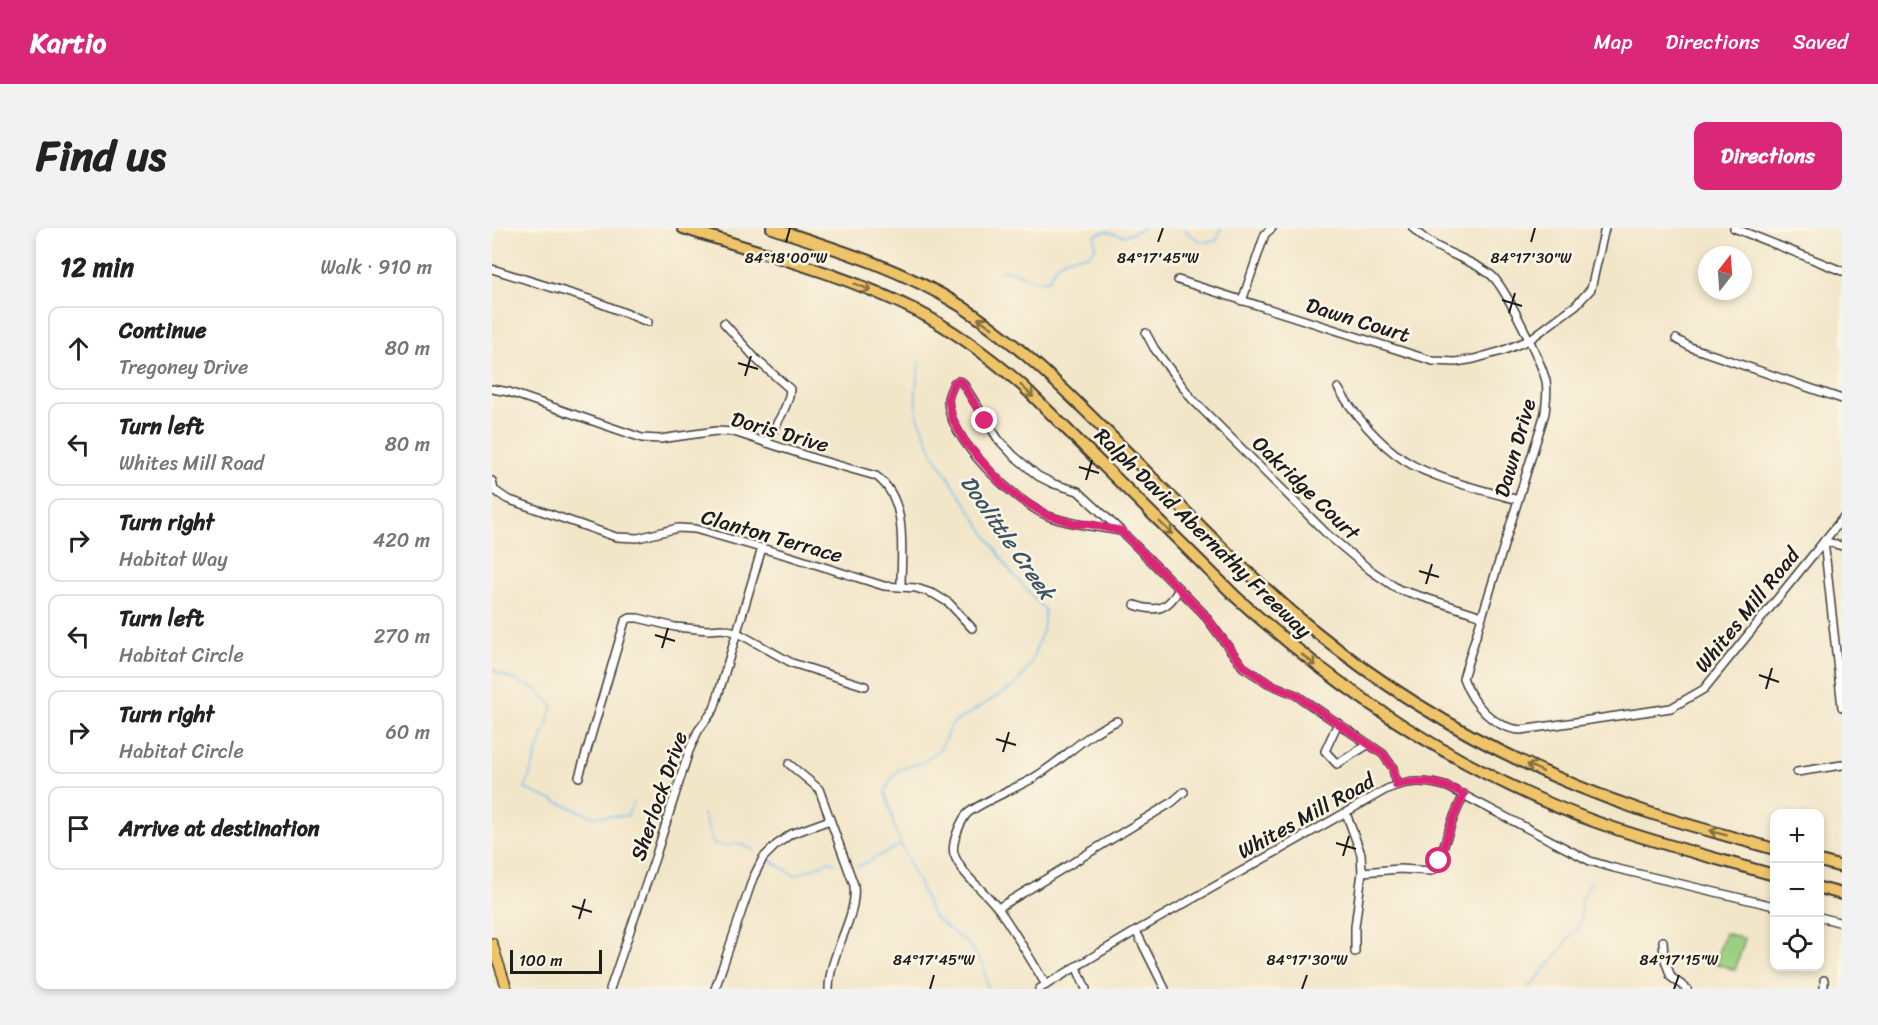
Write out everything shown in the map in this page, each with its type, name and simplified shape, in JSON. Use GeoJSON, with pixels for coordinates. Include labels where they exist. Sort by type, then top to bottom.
{"type":"FeatureCollection","features":[{"type":"Feature","properties":{"kind":"highway","name":"Ralph David Abernathy Freeway"},"geometry":{"type":"LineString","coordinates":[[683,228],[858,284],[917,311],[963,339],[1023,386],[1267,625],[1352,692],[1419,735],[1503,781],[1595,821],[1664,844],[1770,874]]}},
{"type":"Feature","properties":{"kind":"highway","name":"Ralph David Abernathy Freeway"},"geometry":{"type":"LineString","coordinates":[[772,228],[861,258],[910,278],[958,305],[1003,336],[1066,391],[1280,601],[1337,648],[1409,699],[1480,741],[1578,787],[1645,812],[1770,848]]}},
{"type":"Feature","properties":{"kind":"highway"},"geometry":{"type":"LineString","coordinates":[[1824,862],[1842,867]]}},
{"type":"Feature","properties":{"kind":"highway"},"geometry":{"type":"LineString","coordinates":[[1824,889],[1842,894]]}},
{"type":"Feature","properties":{"kind":"main road"},"geometry":{"type":"LineString","coordinates":[[492,943],[507,989]]}},
{"type":"Feature","properties":{"kind":"street"},"geometry":{"type":"LineString","coordinates":[[1242,301],[1265,234],[1272,228]]}},
{"type":"Feature","properties":{"kind":"street","name":"Dawn Drive"},"geometry":{"type":"LineString","coordinates":[[1413,228],[1436,247],[1492,276],[1501,285],[1529,340],[1546,381],[1545,413],[1463,678],[1469,692]]}},
{"type":"Feature","properties":{"kind":"street","name":"Dawn Court"},"geometry":{"type":"LineString","coordinates":[[1178,280],[1433,361],[1456,362],[1474,359],[1529,340],[1576,305],[1592,289],[1605,228]]}},
{"type":"Feature","properties":{"kind":"street"},"geometry":{"type":"LineString","coordinates":[[1734,228],[1842,270]]}},
{"type":"Feature","properties":{"kind":"street"},"geometry":{"type":"LineString","coordinates":[[492,269],[592,300],[648,322]]}},
{"type":"Feature","properties":{"kind":"street"},"geometry":{"type":"LineString","coordinates":[[724,323],[757,360],[790,389],[785,407],[766,443]]}},
{"type":"Feature","properties":{"kind":"street","name":"Oakridge Court"},"geometry":{"type":"LineString","coordinates":[[1146,333],[1154,348],[1192,399],[1327,534],[1370,570],[1398,589],[1482,616]]}},
{"type":"Feature","properties":{"kind":"street"},"geometry":{"type":"LineString","coordinates":[[1676,339],[1690,347],[1842,399]]}},
{"type":"Feature","properties":{"kind":"street"},"geometry":{"type":"LineString","coordinates":[[1121,531],[1089,524],[1075,524],[1047,515],[1020,499],[1001,483],[964,441],[952,418],[948,399],[954,383],[962,382],[991,430],[1013,455],[1038,476],[1054,484],[1078,491],[1121,531],[1203,613],[1243,666],[1268,683],[1296,695],[1383,754],[1390,763],[1396,785]]}},
{"type":"Feature","properties":{"kind":"street"},"geometry":{"type":"LineString","coordinates":[[1338,388],[1351,410],[1405,461],[1429,473],[1518,500]]}},
{"type":"Feature","properties":{"kind":"street","name":"Doris Drive"},"geometry":{"type":"LineString","coordinates":[[492,389],[509,392],[642,438],[669,439],[725,430],[876,476],[884,482],[897,504],[900,522],[901,586]]}},
{"type":"Feature","properties":{"kind":"street","name":"Clanton Terrace"},"geometry":{"type":"LineString","coordinates":[[492,481],[494,490],[507,500],[616,537],[638,538],[678,528],[695,529],[884,586],[916,588],[934,594],[949,603],[972,628]]}},
{"type":"Feature","properties":{"kind":"street","name":"Whites Mill Road"},"geometry":{"type":"LineString","coordinates":[[1469,692],[1484,712],[1498,722],[1517,730],[1671,708],[1683,703],[1704,689],[1842,519]]}},
{"type":"Feature","properties":{"kind":"street"},"geometry":{"type":"LineString","coordinates":[[1842,546],[1824,541],[1842,707]]}},
{"type":"Feature","properties":{"kind":"street","name":"Sherlock Drive"},"geometry":{"type":"LineString","coordinates":[[610,989],[652,869],[689,750],[698,731],[714,709],[762,548]]}},
{"type":"Feature","properties":{"kind":"street"},"geometry":{"type":"LineString","coordinates":[[1135,605],[1155,610],[1168,605],[1179,589]]}},
{"type":"Feature","properties":{"kind":"street"},"geometry":{"type":"LineString","coordinates":[[579,777],[625,621],[630,618],[675,627],[723,629],[736,632],[792,663],[865,686]]}},
{"type":"Feature","properties":{"kind":"street"},"geometry":{"type":"LineString","coordinates":[[1046,984],[998,908],[973,883],[959,864],[953,851],[959,827],[967,813],[1032,779],[1101,728],[1117,721]]}},
{"type":"Feature","properties":{"kind":"street"},"geometry":{"type":"LineString","coordinates":[[1338,723],[1324,751],[1337,764],[1369,744]]}},
{"type":"Feature","properties":{"kind":"street"},"geometry":{"type":"LineString","coordinates":[[789,764],[819,789],[854,885],[855,894],[832,965],[829,989]]}},
{"type":"Feature","properties":{"kind":"street"},"geometry":{"type":"LineString","coordinates":[[1797,772],[1842,765]]}},
{"type":"Feature","properties":{"kind":"street","name":"Whites Mill Road"},"geometry":{"type":"LineString","coordinates":[[1039,989],[1136,931],[1396,785],[1414,782],[1429,782],[1464,794],[1590,861],[1770,905]]}},
{"type":"Feature","properties":{"kind":"street"},"geometry":{"type":"LineString","coordinates":[[998,908],[1171,803],[1184,792]]}},
{"type":"Feature","properties":{"kind":"street"},"geometry":{"type":"LineString","coordinates":[[1362,872],[1400,869],[1431,871],[1436,868],[1464,794]]}},
{"type":"Feature","properties":{"kind":"street"},"geometry":{"type":"LineString","coordinates":[[1346,813],[1361,854],[1362,872],[1355,927],[1355,952]]}},
{"type":"Feature","properties":{"kind":"street"},"geometry":{"type":"LineString","coordinates":[[715,989],[753,878],[763,858],[791,834],[830,820]]}},
{"type":"Feature","properties":{"kind":"street"},"geometry":{"type":"LineString","coordinates":[[1824,918],[1842,922]]}},
{"type":"Feature","properties":{"kind":"street"},"geometry":{"type":"LineString","coordinates":[[1136,931],[1165,989]]}},
{"type":"Feature","properties":{"kind":"street"},"geometry":{"type":"LineString","coordinates":[[1663,941],[1664,957],[1671,978],[1688,989]]}},
{"type":"Feature","properties":{"kind":"street"},"geometry":{"type":"LineString","coordinates":[[1076,966],[1086,989]]}},
{"type":"Feature","properties":{"kind":"street"},"geometry":{"type":"LineString","coordinates":[[1824,980],[1824,989]]}},
{"type":"Feature","properties":{"kind":"green space"},"geometry":{"type":"Polygon","coordinates":[[[1725,933],[1745,939],[1735,970],[1715,963],[1725,933]]]}},
{"type":"Feature","properties":{"kind":"waterway","name":"Doolittle Creek"},"geometry":{"type":"LineString","coordinates":[[1001,271],[1014,272],[1043,281],[1049,279],[1059,262],[1069,257],[1089,255],[1095,248],[1095,235],[1106,231],[1123,236],[1144,228]]}},
{"type":"Feature","properties":{"kind":"waterway","name":"Doolittle Creek"},"geometry":{"type":"LineString","coordinates":[[1183,228],[1194,238],[1207,242],[1217,240],[1221,228]]}},
{"type":"Feature","properties":{"kind":"waterway","name":"Doolittle Creek"},"geometry":{"type":"LineString","coordinates":[[919,362],[916,389],[917,414],[934,455],[1010,571],[1045,610],[1043,630],[1030,665],[1017,684],[952,724],[940,749],[921,763],[900,769],[892,777],[885,792],[895,831],[933,916],[969,945],[983,965],[988,989]]}},
{"type":"Feature","properties":{"kind":"waterway"},"geometry":{"type":"LineString","coordinates":[[492,668],[496,672],[537,690],[553,706],[525,789],[592,816],[627,816],[635,801]]}},
{"type":"Feature","properties":{"kind":"waterway"},"geometry":{"type":"LineString","coordinates":[[703,814],[713,844],[726,846],[738,843],[755,851]]}},
{"type":"Feature","properties":{"kind":"waterway"},"geometry":{"type":"LineString","coordinates":[[857,867],[900,845]]}},
{"type":"Feature","properties":{"kind":"waterway"},"geometry":{"type":"LineString","coordinates":[[770,860],[795,876],[829,861],[835,863]]}},
{"type":"Feature","properties":{"kind":"waterway"},"geometry":{"type":"LineString","coordinates":[[1528,989],[1558,954],[1581,922],[1581,902],[1590,882]]}},
{"type":"Feature","properties":{"kind":"route"},"geometry":{"type":"LineString","coordinates":[[985,421],[962,382],[954,383],[948,399],[952,418],[964,441],[1001,483],[1020,499],[1047,515],[1075,524],[1089,524],[1121,531],[1203,613],[1243,666],[1268,683],[1296,695],[1383,754],[1393,768],[1396,785],[1423,781],[1448,787],[1464,794],[1439,861]]}}]}
